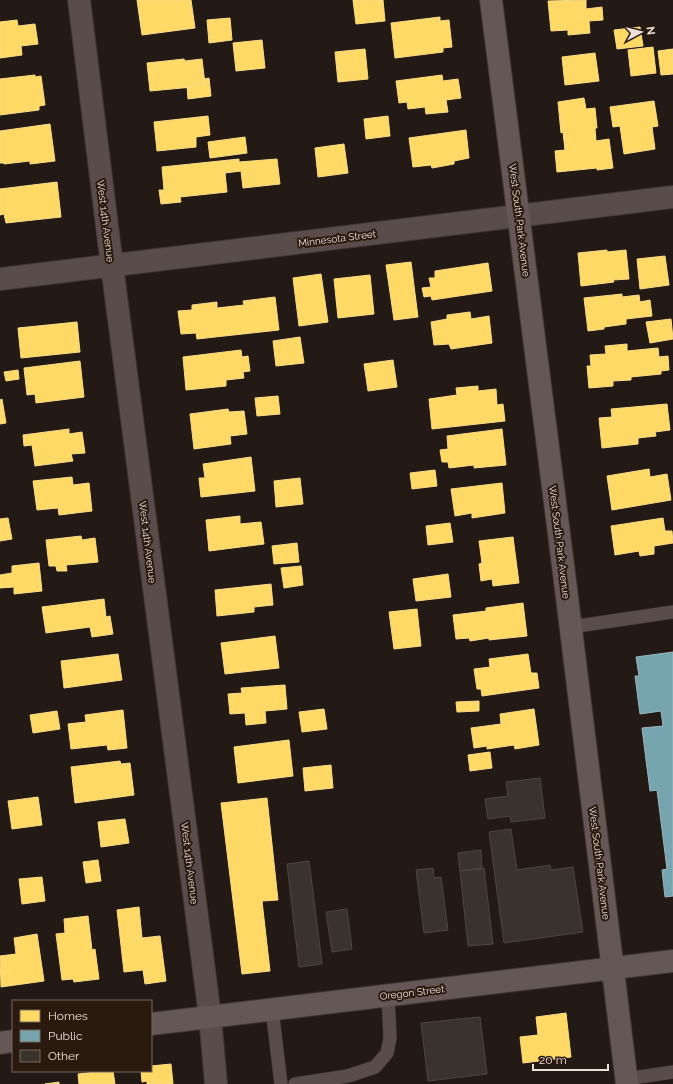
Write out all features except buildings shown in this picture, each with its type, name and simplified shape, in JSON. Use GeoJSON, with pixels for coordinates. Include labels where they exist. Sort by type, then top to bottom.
{"type":"FeatureCollection","features":[{"type":"Feature","properties":{"kind":"main road","name":"West South Park Avenue"},"geometry":{"type":"LineString","coordinates":[[491,0],[571,628],[626,1081]]}},
{"type":"Feature","properties":{"kind":"main road","name":"Oregon Street"},"geometry":{"type":"LineString","coordinates":[[152,1024],[673,961]]}},
{"type":"Feature","properties":{"kind":"main road"},"geometry":{"type":"LineString","coordinates":[[0,1043],[12,1041]]}},
{"type":"Feature","properties":{"kind":"street","name":"West 14th Avenue"},"geometry":{"type":"LineString","coordinates":[[79,0],[112,266],[210,1016],[216,1084]]}},
{"type":"Feature","properties":{"kind":"street","name":"Minnesota Street"},"geometry":{"type":"LineString","coordinates":[[0,279],[673,196]]}},
{"type":"Feature","properties":{"kind":"lane"},"geometry":{"type":"LineString","coordinates":[[571,628],[673,612]]}},
{"type":"Feature","properties":{"kind":"lane"},"geometry":{"type":"LineString","coordinates":[[296,1084],[348,1076],[375,1067],[387,1053],[390,1038],[388,995]]}},
{"type":"Feature","properties":{"kind":"lane"},"geometry":{"type":"LineString","coordinates":[[272,1009],[281,1084]]}},
{"type":"Feature","properties":{"kind":"lane"},"geometry":{"type":"LineString","coordinates":[[626,1081],[673,1072]]}}]}
